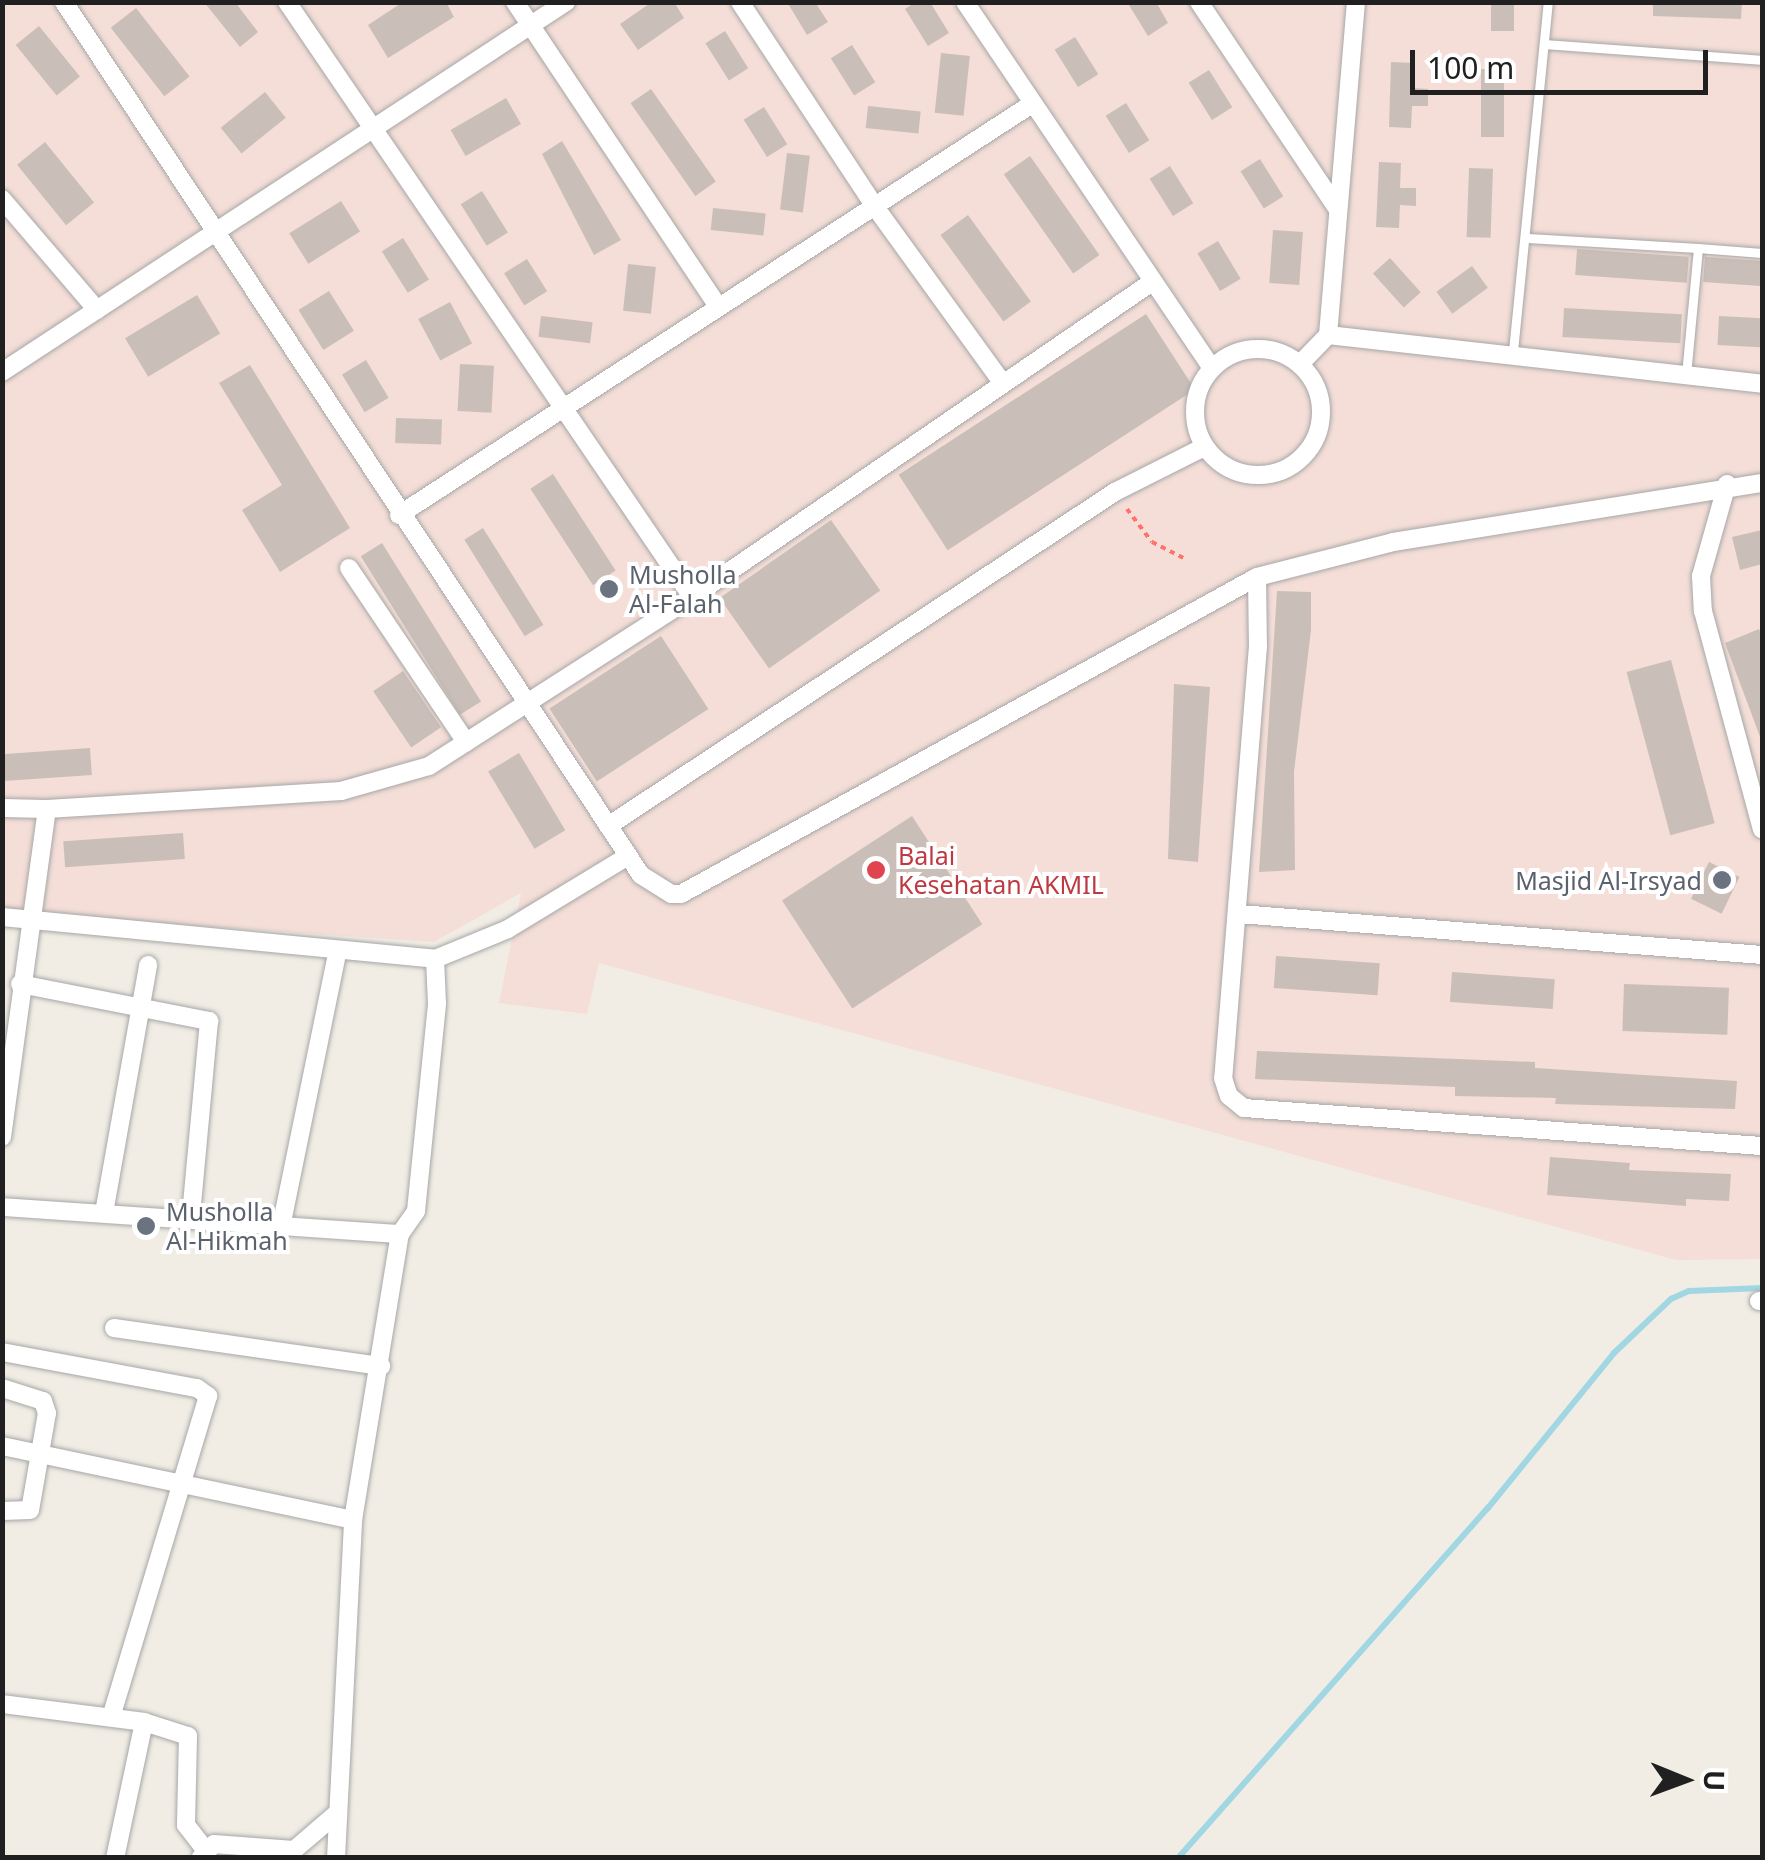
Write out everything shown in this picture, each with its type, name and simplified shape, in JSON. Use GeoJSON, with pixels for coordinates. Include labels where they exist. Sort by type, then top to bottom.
{"type":"FeatureCollection","features":[{"type":"Feature","properties":{"kind":"street"},"geometry":{"type":"LineString","coordinates":[[64,2],[220,231],[399,515],[628,856],[646,879],[681,894],[1257,577],[1393,542],[1510,527],[1726,484],[1762,483]]}},
{"type":"Feature","properties":{"kind":"street"},"geometry":{"type":"LineString","coordinates":[[286,2],[692,597]]}},
{"type":"Feature","properties":{"kind":"street"},"geometry":{"type":"LineString","coordinates":[[515,2],[718,306]]}},
{"type":"Feature","properties":{"kind":"street"},"geometry":{"type":"LineString","coordinates":[[2,372],[566,2]]}},
{"type":"Feature","properties":{"kind":"street"},"geometry":{"type":"LineString","coordinates":[[740,2],[873,204],[1002,382]]}},
{"type":"Feature","properties":{"kind":"street"},"geometry":{"type":"LineString","coordinates":[[965,2],[1212,368]]}},
{"type":"Feature","properties":{"kind":"street"},"geometry":{"type":"LineString","coordinates":[[1198,2],[1338,210]]}},
{"type":"Feature","properties":{"kind":"street"},"geometry":{"type":"LineString","coordinates":[[1300,364],[1328,335],[1356,2]]}},
{"type":"Feature","properties":{"kind":"street"},"geometry":{"type":"LineString","coordinates":[[399,515],[1032,104]]}},
{"type":"Feature","properties":{"kind":"street"},"geometry":{"type":"LineString","coordinates":[[2,199],[97,310]]}},
{"type":"Feature","properties":{"kind":"street"},"geometry":{"type":"LineString","coordinates":[[2,808],[47,809],[341,791],[400,778],[428,766],[692,597],[1152,282]]}},
{"type":"Feature","properties":{"kind":"street"},"geometry":{"type":"LineString","coordinates":[[1328,335],[1513,351],[1762,384]]}},
{"type":"Feature","properties":{"kind":"street"},"geometry":{"type":"LineString","coordinates":[[1259,348],[1300,364],[1319,395],[1321,418],[1304,457],[1284,470],[1254,476],[1232,471],[1204,447],[1195,404],[1212,368],[1231,354],[1259,348]]}},
{"type":"Feature","properties":{"kind":"street"},"geometry":{"type":"LineString","coordinates":[[608,826],[1114,492],[1204,447]]}},
{"type":"Feature","properties":{"kind":"street"},"geometry":{"type":"LineString","coordinates":[[1726,484],[1704,557],[1703,611],[1762,829]]}},
{"type":"Feature","properties":{"kind":"street"},"geometry":{"type":"LineString","coordinates":[[349,568],[466,742]]}},
{"type":"Feature","properties":{"kind":"street"},"geometry":{"type":"LineString","coordinates":[[1257,577],[1258,646],[1223,1078],[1229,1096],[1244,1108],[1762,1146]]}},
{"type":"Feature","properties":{"kind":"street"},"geometry":{"type":"LineString","coordinates":[[2,1137],[22,964],[47,809]]}},
{"type":"Feature","properties":{"kind":"street"},"geometry":{"type":"LineString","coordinates":[[2,917],[29,924],[155,927],[436,967],[628,856]]}},
{"type":"Feature","properties":{"kind":"street"},"geometry":{"type":"LineString","coordinates":[[1239,914],[1762,955]]}},
{"type":"Feature","properties":{"kind":"street"},"geometry":{"type":"LineString","coordinates":[[282,1222],[337,954]]}},
{"type":"Feature","properties":{"kind":"street"},"geometry":{"type":"LineString","coordinates":[[104,1213],[148,965]]}},
{"type":"Feature","properties":{"kind":"street"},"geometry":{"type":"LineString","coordinates":[[336,1858],[335,1814],[353,1520],[400,1234],[416,1211],[437,1003],[436,967]]}},
{"type":"Feature","properties":{"kind":"street"},"geometry":{"type":"LineString","coordinates":[[20,984],[202,1016],[211,1025],[191,1215]]}},
{"type":"Feature","properties":{"kind":"street"},"geometry":{"type":"LineString","coordinates":[[2,1207],[191,1215],[400,1234]]}},
{"type":"Feature","properties":{"kind":"street"},"geometry":{"type":"LineString","coordinates":[[114,1328],[381,1366]]}},
{"type":"Feature","properties":{"kind":"street"},"geometry":{"type":"LineString","coordinates":[[2,1352],[196,1388],[208,1396],[111,1717]]}},
{"type":"Feature","properties":{"kind":"street"},"geometry":{"type":"LineString","coordinates":[[2,1388],[46,1406],[30,1510],[2,1511]]}},
{"type":"Feature","properties":{"kind":"street"},"geometry":{"type":"LineString","coordinates":[[2,1446],[353,1520]]}},
{"type":"Feature","properties":{"kind":"street"},"geometry":{"type":"LineString","coordinates":[[2,1704],[144,1722],[188,1736],[186,1826],[202,1853],[294,1850],[335,1814]]}},
{"type":"Feature","properties":{"kind":"street"},"geometry":{"type":"LineString","coordinates":[[115,1858],[144,1722]]}},
{"type":"Feature","properties":{"kind":"lane"},"geometry":{"type":"LineString","coordinates":[[1513,351],[1528,238],[1548,2]]}},
{"type":"Feature","properties":{"kind":"lane"},"geometry":{"type":"LineString","coordinates":[[1545,44],[1762,60]]}},
{"type":"Feature","properties":{"kind":"lane"},"geometry":{"type":"LineString","coordinates":[[1528,238],[1762,253]]}},
{"type":"Feature","properties":{"kind":"lane"},"geometry":{"type":"LineString","coordinates":[[1686,376],[1698,248]]}},
{"type":"Feature","properties":{"kind":"path"},"geometry":{"type":"LineString","coordinates":[[1114,492],[1152,542],[1185,559]]}},
{"type":"Feature","properties":{"kind":"shaded area"},"geometry":{"type":"Polygon","coordinates":[[[3,3],[1762,3],[1762,1259],[1676,1260],[599,963],[587,1014],[499,1003],[521,893],[434,942],[3,913],[3,3]]]}},
{"type":"Feature","properties":{"kind":"building"},"geometry":{"type":"Polygon","coordinates":[[[204,2],[235,2],[258,32],[240,47],[204,2]]]}},
{"type":"Feature","properties":{"kind":"building"},"geometry":{"type":"Polygon","coordinates":[[[403,2],[446,2],[454,17],[388,58],[368,25],[403,2]]]}},
{"type":"Feature","properties":{"kind":"building"},"geometry":{"type":"Polygon","coordinates":[[[652,2],[674,2],[684,18],[638,50],[620,24],[652,2]]]}},
{"type":"Feature","properties":{"kind":"building"},"geometry":{"type":"Polygon","coordinates":[[[787,2],[815,2],[828,22],[807,35],[787,2]]]}},
{"type":"Feature","properties":{"kind":"building"},"geometry":{"type":"Polygon","coordinates":[[[916,2],[930,2],[949,33],[928,46],[905,9],[916,2]]]}},
{"type":"Feature","properties":{"kind":"building"},"geometry":{"type":"Polygon","coordinates":[[[1127,2],[1156,2],[1168,23],[1148,36],[1127,2]]]}},
{"type":"Feature","properties":{"kind":"building"},"geometry":{"type":"Polygon","coordinates":[[[1491,2],[1514,2],[1514,31],[1491,31],[1491,2]]]}},
{"type":"Feature","properties":{"kind":"building"},"geometry":{"type":"Polygon","coordinates":[[[1653,2],[1742,2],[1741,19],[1653,16],[1653,2]]]}},
{"type":"Feature","properties":{"kind":"building"},"geometry":{"type":"Polygon","coordinates":[[[136,8],[190,77],[164,96],[111,28],[136,8]]]}},
{"type":"Feature","properties":{"kind":"building"},"geometry":{"type":"Polygon","coordinates":[[[39,26],[80,77],[57,95],[16,45],[39,26]]]}},
{"type":"Feature","properties":{"kind":"building"},"geometry":{"type":"Polygon","coordinates":[[[725,31],[748,68],[729,81],[705,43],[725,31]]]}},
{"type":"Feature","properties":{"kind":"building"},"geometry":{"type":"Polygon","coordinates":[[[1075,37],[1098,74],[1078,87],[1055,50],[1075,37]]]}},
{"type":"Feature","properties":{"kind":"building"},"geometry":{"type":"Polygon","coordinates":[[[852,45],[875,82],[854,96],[831,58],[852,45]]]}},
{"type":"Feature","properties":{"kind":"building"},"geometry":{"type":"Polygon","coordinates":[[[941,53],[970,56],[964,116],[935,113],[941,53]]]}},
{"type":"Feature","properties":{"kind":"building"},"geometry":{"type":"Polygon","coordinates":[[[1391,62],[1414,63],[1413,88],[1428,89],[1428,106],[1412,106],[1411,128],[1389,127],[1391,62]]]}},
{"type":"Feature","properties":{"kind":"building"},"geometry":{"type":"Polygon","coordinates":[[[1481,69],[1504,69],[1504,137],[1481,137],[1481,69]]]}},
{"type":"Feature","properties":{"kind":"building"},"geometry":{"type":"Polygon","coordinates":[[[1209,70],[1232,107],[1212,120],[1189,83],[1209,70]]]}},
{"type":"Feature","properties":{"kind":"building"},"geometry":{"type":"Polygon","coordinates":[[[651,89],[716,182],[695,196],[631,103],[651,89]]]}},
{"type":"Feature","properties":{"kind":"building"},"geometry":{"type":"Polygon","coordinates":[[[265,92],[286,118],[241,154],[221,128],[265,92]]]}},
{"type":"Feature","properties":{"kind":"building"},"geometry":{"type":"Polygon","coordinates":[[[506,98],[521,124],[466,156],[451,130],[506,98]]]}},
{"type":"Feature","properties":{"kind":"building"},"geometry":{"type":"Polygon","coordinates":[[[1126,103],[1149,140],[1129,153],[1106,116],[1126,103]]]}},
{"type":"Feature","properties":{"kind":"building"},"geometry":{"type":"Polygon","coordinates":[[[868,106],[921,112],[918,133],[866,128],[868,106]]]}},
{"type":"Feature","properties":{"kind":"building"},"geometry":{"type":"Polygon","coordinates":[[[764,107],[787,144],[767,157],[744,120],[764,107]]]}},
{"type":"Feature","properties":{"kind":"building"},"geometry":{"type":"Polygon","coordinates":[[[562,141],[621,240],[594,255],[542,154],[562,141]]]}},
{"type":"Feature","properties":{"kind":"building"},"geometry":{"type":"Polygon","coordinates":[[[45,142],[94,203],[66,225],[17,165],[45,142]]]}},
{"type":"Feature","properties":{"kind":"building"},"geometry":{"type":"Polygon","coordinates":[[[787,153],[810,156],[803,212],[780,210],[787,153]]]}},
{"type":"Feature","properties":{"kind":"building"},"geometry":{"type":"Polygon","coordinates":[[[1030,156],[1099,255],[1073,273],[1004,174],[1030,156]]]}},
{"type":"Feature","properties":{"kind":"building"},"geometry":{"type":"Polygon","coordinates":[[[1260,159],[1283,196],[1264,209],[1240,171],[1260,159]]]}},
{"type":"Feature","properties":{"kind":"building"},"geometry":{"type":"Polygon","coordinates":[[[1379,162],[1401,163],[1400,188],[1416,188],[1416,206],[1400,205],[1399,228],[1376,227],[1379,162]]]}},
{"type":"Feature","properties":{"kind":"building"},"geometry":{"type":"Polygon","coordinates":[[[1170,166],[1193,203],[1173,216],[1150,179],[1170,166]]]}},
{"type":"Feature","properties":{"kind":"building"},"geometry":{"type":"Polygon","coordinates":[[[1469,168],[1493,169],[1491,238],[1467,237],[1469,168]]]}},
{"type":"Feature","properties":{"kind":"building"},"geometry":{"type":"Polygon","coordinates":[[[482,191],[508,233],[487,246],[461,204],[482,191]]]}},
{"type":"Feature","properties":{"kind":"building"},"geometry":{"type":"Polygon","coordinates":[[[341,201],[360,232],[308,264],[289,233],[341,201]]]}},
{"type":"Feature","properties":{"kind":"building"},"geometry":{"type":"Polygon","coordinates":[[[713,208],[766,214],[763,235],[711,230],[713,208]]]}},
{"type":"Feature","properties":{"kind":"building"},"geometry":{"type":"Polygon","coordinates":[[[968,215],[1031,302],[1003,322],[940,235],[968,215]]]}},
{"type":"Feature","properties":{"kind":"building"},"geometry":{"type":"Polygon","coordinates":[[[1273,230],[1303,232],[1299,285],[1269,283],[1273,230]]]}},
{"type":"Feature","properties":{"kind":"building"},"geometry":{"type":"Polygon","coordinates":[[[403,238],[429,280],[408,293],[382,251],[403,238]]]}},
{"type":"Feature","properties":{"kind":"building"},"geometry":{"type":"Polygon","coordinates":[[[1218,241],[1241,279],[1220,291],[1197,253],[1218,241]]]}},
{"type":"Feature","properties":{"kind":"building"},"geometry":{"type":"Polygon","coordinates":[[[1577,249],[1689,257],[1687,283],[1575,275],[1577,249]]]}},
{"type":"Feature","properties":{"kind":"building"},"geometry":{"type":"Polygon","coordinates":[[[1705,257],[1762,261],[1760,286],[1703,282],[1705,257]]]}},
{"type":"Feature","properties":{"kind":"building"},"geometry":{"type":"Polygon","coordinates":[[[1390,258],[1421,292],[1404,308],[1373,273],[1390,258]]]}},
{"type":"Feature","properties":{"kind":"building"},"geometry":{"type":"Polygon","coordinates":[[[527,259],[547,291],[524,306],[504,273],[527,259]]]}},
{"type":"Feature","properties":{"kind":"building"},"geometry":{"type":"Polygon","coordinates":[[[628,264],[656,267],[651,314],[623,311],[628,264]]]}},
{"type":"Feature","properties":{"kind":"building"},"geometry":{"type":"Polygon","coordinates":[[[1472,266],[1488,288],[1452,314],[1436,292],[1472,266]]]}},
{"type":"Feature","properties":{"kind":"building"},"geometry":{"type":"Polygon","coordinates":[[[329,291],[354,331],[323,350],[298,310],[329,291]]]}},
{"type":"Feature","properties":{"kind":"building"},"geometry":{"type":"Polygon","coordinates":[[[197,295],[220,334],[148,377],[125,338],[197,295]]]}},
{"type":"Feature","properties":{"kind":"building"},"geometry":{"type":"Polygon","coordinates":[[[450,302],[472,343],[440,360],[418,319],[450,302]]]}},
{"type":"Feature","properties":{"kind":"building"},"geometry":{"type":"Polygon","coordinates":[[[1564,308],[1682,314],[1680,343],[1562,337],[1564,308]]]}},
{"type":"Feature","properties":{"kind":"building"},"geometry":{"type":"Polygon","coordinates":[[[1146,314],[1195,389],[948,550],[899,475],[1146,314]]]}},
{"type":"Feature","properties":{"kind":"building"},"geometry":{"type":"Polygon","coordinates":[[[541,316],[593,322],[590,343],[538,337],[541,316]]]}},
{"type":"Feature","properties":{"kind":"building"},"geometry":{"type":"Polygon","coordinates":[[[1719,316],[1762,318],[1760,347],[1717,345],[1719,316]]]}},
{"type":"Feature","properties":{"kind":"building"},"geometry":{"type":"Polygon","coordinates":[[[366,360],[389,398],[365,412],[342,374],[366,360]]]}},
{"type":"Feature","properties":{"kind":"building"},"geometry":{"type":"Polygon","coordinates":[[[460,364],[494,366],[491,413],[458,411],[460,364]]]}},
{"type":"Feature","properties":{"kind":"building"},"geometry":{"type":"Polygon","coordinates":[[[250,365],[350,528],[280,572],[242,510],[282,485],[219,383],[250,365]]]}},
{"type":"Feature","properties":{"kind":"building"},"geometry":{"type":"Polygon","coordinates":[[[396,418],[442,420],[441,445],[395,443],[396,418]]]}},
{"type":"Feature","properties":{"kind":"building"},"geometry":{"type":"Polygon","coordinates":[[[553,474],[616,570],[593,585],[530,489],[553,474]]]}},
{"type":"Feature","properties":{"kind":"building"},"geometry":{"type":"Polygon","coordinates":[[[831,520],[880,590],[769,668],[720,598],[831,520]]]}},
{"type":"Feature","properties":{"kind":"building"},"geometry":{"type":"Polygon","coordinates":[[[483,528],[543,625],[525,636],[464,540],[483,528]]]}},
{"type":"Feature","properties":{"kind":"building"},"geometry":{"type":"Polygon","coordinates":[[[1762,530],[1762,564],[1740,570],[1732,537],[1762,530]]]}},
{"type":"Feature","properties":{"kind":"building"},"geometry":{"type":"Polygon","coordinates":[[[382,543],[481,702],[460,715],[361,556],[382,543]]]}},
{"type":"Feature","properties":{"kind":"building"},"geometry":{"type":"Polygon","coordinates":[[[1277,591],[1311,592],[1311,630],[1294,772],[1295,870],[1259,872],[1277,591]]]}},
{"type":"Feature","properties":{"kind":"building"},"geometry":{"type":"Polygon","coordinates":[[[1759,629],[1762,637],[1762,742],[1725,643],[1759,629]]]}},
{"type":"Feature","properties":{"kind":"building"},"geometry":{"type":"Polygon","coordinates":[[[661,636],[708,709],[597,781],[549,708],[661,636]]]}},
{"type":"Feature","properties":{"kind":"building"},"geometry":{"type":"Polygon","coordinates":[[[1671,660],[1715,823],[1670,835],[1627,672],[1671,660]]]}},
{"type":"Feature","properties":{"kind":"building"},"geometry":{"type":"Polygon","coordinates":[[[403,671],[441,727],[411,748],[373,691],[403,671]]]}},
{"type":"Feature","properties":{"kind":"building"},"geometry":{"type":"Polygon","coordinates":[[[1174,684],[1210,687],[1198,862],[1168,859],[1174,684]]]}},
{"type":"Feature","properties":{"kind":"building"},"geometry":{"type":"Polygon","coordinates":[[[90,748],[92,775],[4,781],[2,754],[90,748]]]}},
{"type":"Feature","properties":{"kind":"building"},"geometry":{"type":"Polygon","coordinates":[[[519,753],[565,830],[534,849],[488,772],[519,753]]]}},
{"type":"Feature","properties":{"kind":"building"},"geometry":{"type":"Polygon","coordinates":[[[912,816],[982,924],[852,1009],[782,900],[912,816]]]}},
{"type":"Feature","properties":{"kind":"building"},"geometry":{"type":"Polygon","coordinates":[[[183,833],[185,859],[65,867],[63,841],[183,833]]]}},
{"type":"Feature","properties":{"kind":"building"},"geometry":{"type":"Polygon","coordinates":[[[1709,862],[1740,877],[1722,914],[1691,899],[1709,862]]]}},
{"type":"Feature","properties":{"kind":"building"},"geometry":{"type":"Polygon","coordinates":[[[1276,956],[1380,963],[1378,995],[1274,988],[1276,956]]]}},
{"type":"Feature","properties":{"kind":"building"},"geometry":{"type":"Polygon","coordinates":[[[1452,972],[1555,979],[1553,1009],[1450,1002],[1452,972]]]}},
{"type":"Feature","properties":{"kind":"building"},"geometry":{"type":"Polygon","coordinates":[[[1624,984],[1729,988],[1727,1035],[1622,1031],[1624,984]]]}},
{"type":"Feature","properties":{"kind":"building"},"geometry":{"type":"Polygon","coordinates":[[[1257,1051],[1535,1062],[1535,1068],[1737,1081],[1735,1109],[1555,1104],[1556,1098],[1455,1096],[1455,1087],[1255,1079],[1257,1051]]]}},
{"type":"Feature","properties":{"kind":"building"},"geometry":{"type":"Polygon","coordinates":[[[1550,1157],[1630,1163],[1629,1170],[1731,1174],[1729,1201],[1686,1199],[1686,1206],[1547,1195],[1550,1157]]]}},
{"type":"Feature","properties":{"kind":"waterway"},"geometry":{"type":"LineString","coordinates":[[1178,1858],[1488,1508],[1614,1353],[1671,1299],[1689,1291],[1762,1288]]}},
{"type":"Feature","properties":{"kind":"place","name":"Musholla Al-Falah"},"geometry":{"type":"Point","coordinates":[609,589]}},
{"type":"Feature","properties":{"kind":"place","name":"Balai Kesehatan AKMIL"},"geometry":{"type":"Point","coordinates":[876,870]}},
{"type":"Feature","properties":{"kind":"place","name":"Masjid Al-Irsyad"},"geometry":{"type":"Point","coordinates":[1722,880]}},
{"type":"Feature","properties":{"kind":"place","name":"Musholla Al-Hikmah"},"geometry":{"type":"Point","coordinates":[146,1226]}}]}
